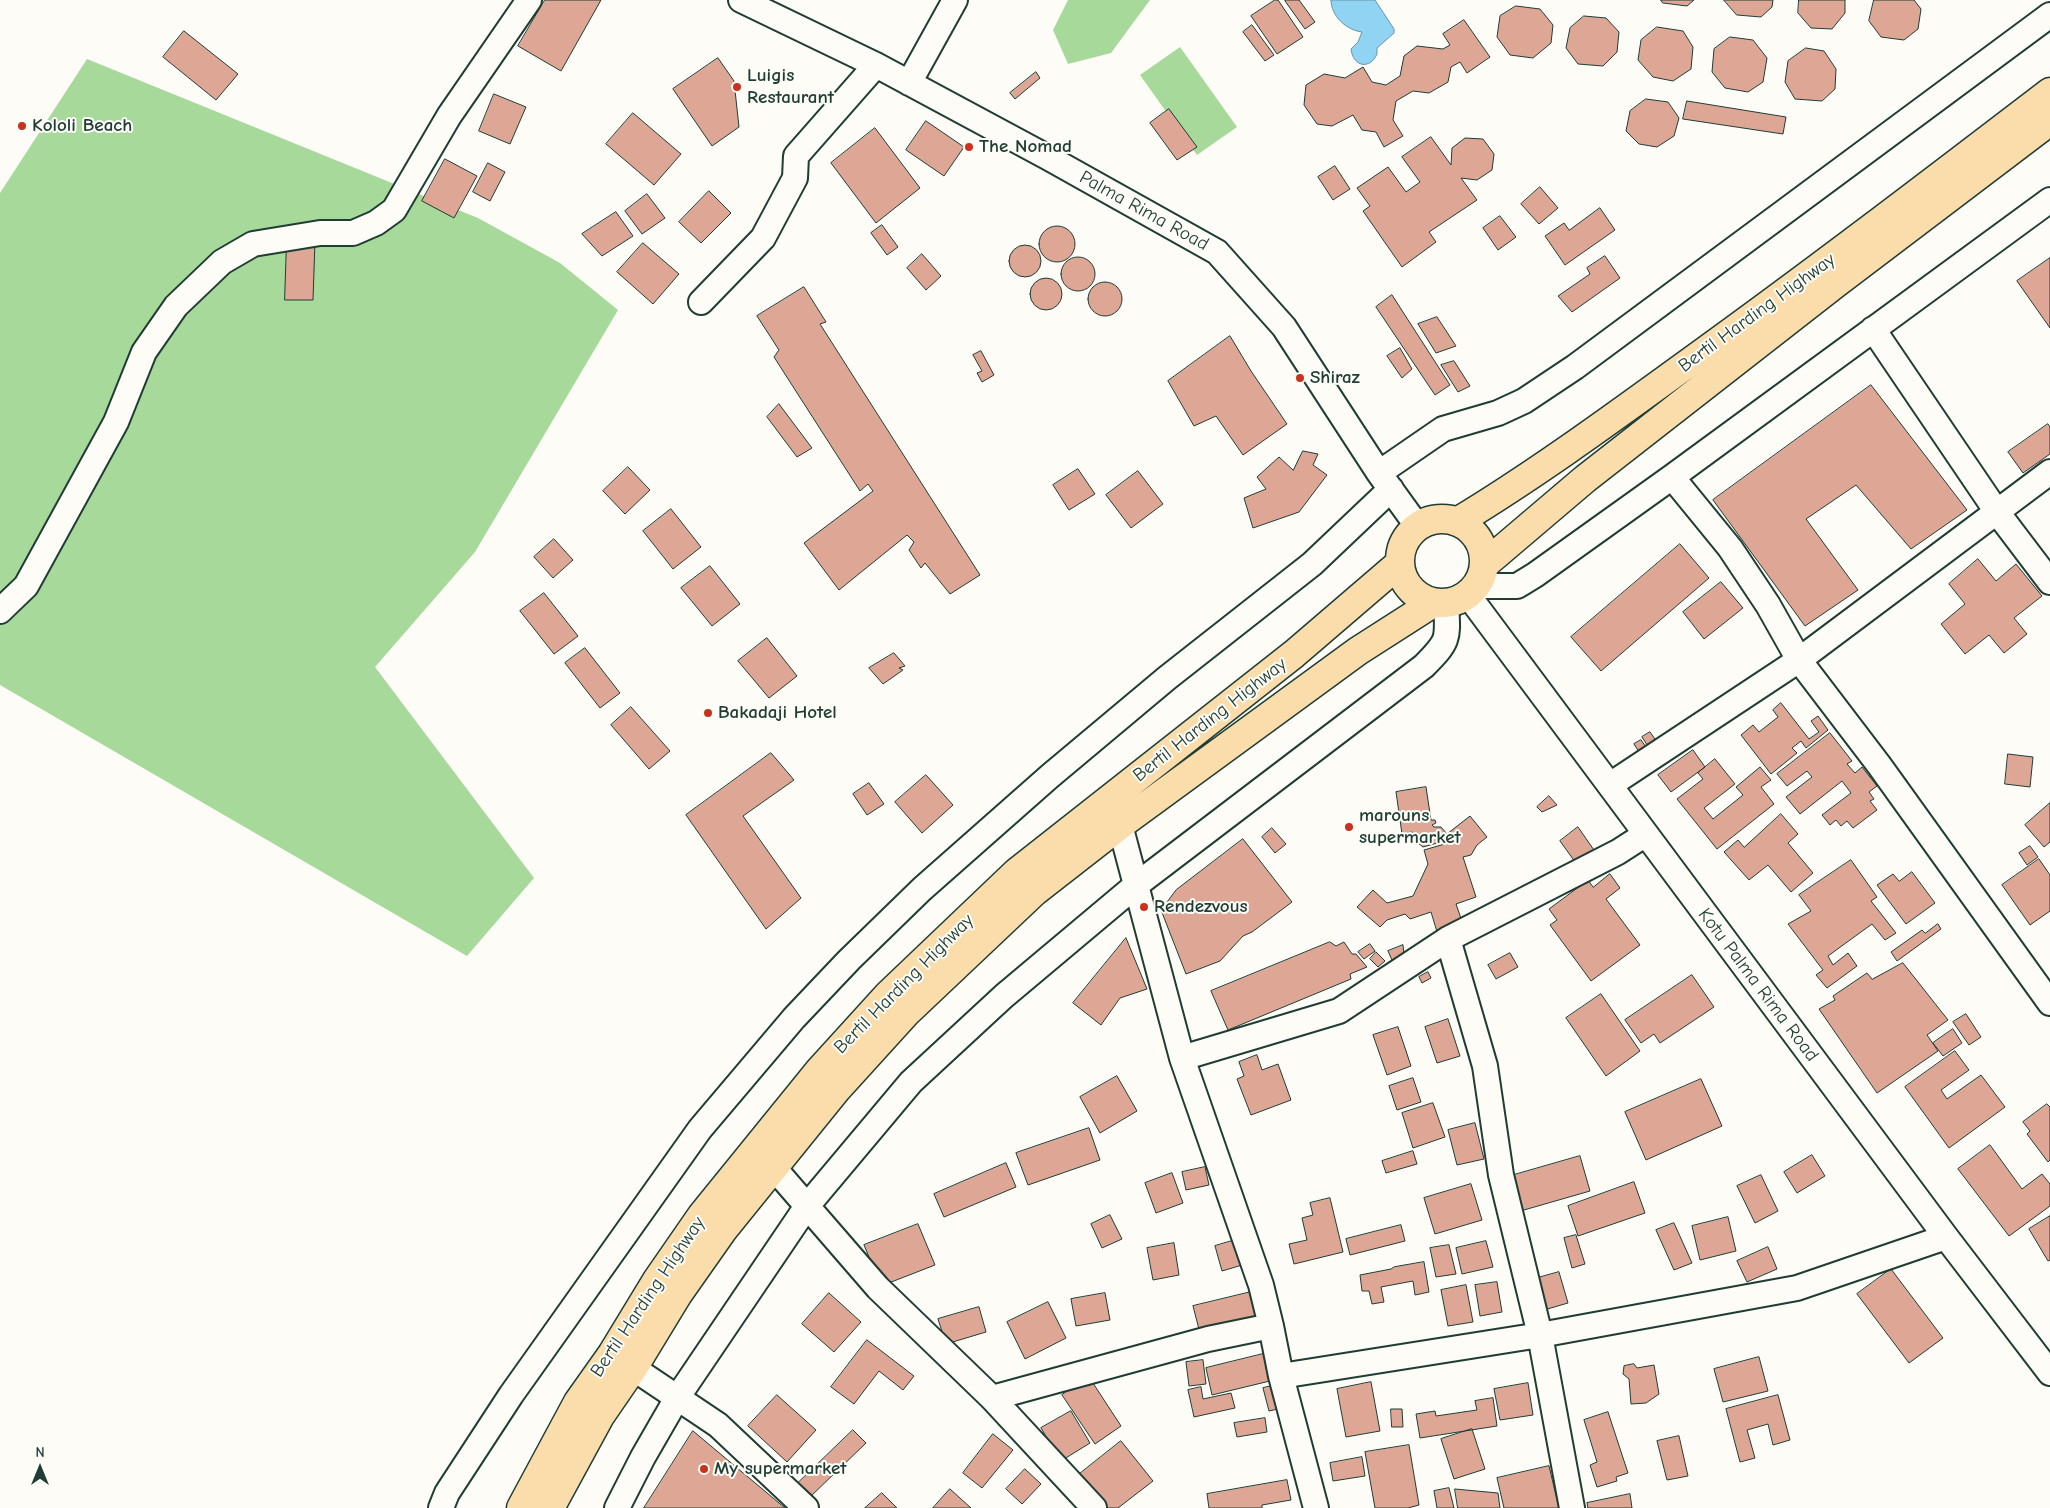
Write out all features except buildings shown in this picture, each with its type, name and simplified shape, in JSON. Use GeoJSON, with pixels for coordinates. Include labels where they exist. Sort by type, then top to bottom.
{"type":"FeatureCollection","features":[{"type":"Feature","properties":{"kind":"main road","name":"Bertil Harding Highway"},"geometry":{"type":"LineString","coordinates":[[1457,522],[1517,485],[1822,266],[2050,92]]}},
{"type":"Feature","properties":{"kind":"main road","name":"Bertil Harding Highway"},"geometry":{"type":"LineString","coordinates":[[550,1508],[600,1416],[633,1368],[678,1294],[717,1238],[837,1089],[906,1013],[1034,892],[1120,825],[1358,651],[1462,590],[1585,480],[1828,290],[2050,121]]}},
{"type":"Feature","properties":{"kind":"main road"},"geometry":{"type":"LineString","coordinates":[[1436,520],[1457,522],[1466,526],[1480,541],[1484,552],[1462,590],[1422,598],[1412,591],[1402,574],[1400,563],[1404,543],[1418,527],[1436,520]]}},
{"type":"Feature","properties":{"kind":"main road","name":"Bertil Harding Highway"},"geometry":{"type":"LineString","coordinates":[[521,1508],[578,1402],[612,1354],[657,1280],[702,1215],[818,1072],[888,995],[1017,872],[1301,648],[1400,563]]}},
{"type":"Feature","properties":{"kind":"street"},"geometry":{"type":"LineString","coordinates":[[0,611],[26,586],[116,422],[144,352],[176,306],[222,262],[253,244],[320,233],[353,233],[376,223],[394,210],[449,116],[529,0]]}},
{"type":"Feature","properties":{"kind":"street","name":"Palma Rima Road"},"geometry":{"type":"LineString","coordinates":[[741,0],[909,83],[1049,158],[1217,252],[1284,327],[1385,481],[1418,527]]}},
{"type":"Feature","properties":{"kind":"street"},"geometry":{"type":"LineString","coordinates":[[909,83],[955,0]]}},
{"type":"Feature","properties":{"kind":"street"},"geometry":{"type":"LineString","coordinates":[[441,1508],[446,1493],[510,1395],[700,1130],[794,1018],[849,960],[943,870],[1050,776],[1167,678],[1312,564],[1385,481],[1443,428],[1498,413],[1524,401],[1575,368],[2050,16]]}},
{"type":"Feature","properties":{"kind":"street"},"geometry":{"type":"LineString","coordinates":[[702,302],[763,238],[795,178],[796,156],[876,66]]}},
{"type":"Feature","properties":{"kind":"street"},"geometry":{"type":"LineString","coordinates":[[617,1508],[643,1457],[678,1398],[807,1206],[912,1082],[1004,996],[1135,886],[1424,666],[1441,649],[1448,635],[1462,590],[1517,586],[1535,575],[2050,200]]}},
{"type":"Feature","properties":{"kind":"street"},"geometry":{"type":"LineString","coordinates":[[1873,329],[1997,512],[2050,582]]}},
{"type":"Feature","properties":{"kind":"street"},"geometry":{"type":"LineString","coordinates":[[1610,785],[1799,660],[2050,472]]}},
{"type":"Feature","properties":{"kind":"street"},"geometry":{"type":"LineString","coordinates":[[1672,477],[1730,548],[1768,605],[1799,660],[1879,764],[2046,989]]}},
{"type":"Feature","properties":{"kind":"street","name":"Kotu Palma Rima Road"},"geometry":{"type":"LineString","coordinates":[[1462,590],[2050,1373]]}},
{"type":"Feature","properties":{"kind":"street"},"geometry":{"type":"LineString","coordinates":[[1120,825],[1182,1058],[1261,1285],[1272,1326],[1281,1376],[1316,1508]]}},
{"type":"Feature","properties":{"kind":"street"},"geometry":{"type":"LineString","coordinates":[[1182,1058],[1339,1012],[1448,940],[1618,852],[1646,834]]}},
{"type":"Feature","properties":{"kind":"street"},"geometry":{"type":"LineString","coordinates":[[1448,940],[1484,1066],[1501,1175],[1540,1335],[1572,1508]]}},
{"type":"Feature","properties":{"kind":"street"},"geometry":{"type":"LineString","coordinates":[[774,1168],[878,1288],[992,1398],[1094,1508]]}},
{"type":"Feature","properties":{"kind":"street"},"geometry":{"type":"LineString","coordinates":[[1281,1376],[1540,1335],[1797,1288],[1946,1237]]}},
{"type":"Feature","properties":{"kind":"street"},"geometry":{"type":"LineString","coordinates":[[992,1398],[1208,1339],[1272,1326]]}},
{"type":"Feature","properties":{"kind":"street"},"geometry":{"type":"LineString","coordinates":[[633,1368],[718,1425],[806,1508]]}},
{"type":"Feature","properties":{"kind":"green space"},"geometry":{"type":"Polygon","coordinates":[[[1068,0],[1150,0],[1111,53],[1068,64],[1053,30],[1068,0]]]}},
{"type":"Feature","properties":{"kind":"green space"},"geometry":{"type":"Polygon","coordinates":[[[1180,47],[1237,127],[1197,155],[1140,75],[1180,47]]]}},
{"type":"Feature","properties":{"kind":"green space"},"geometry":{"type":"Polygon","coordinates":[[[87,59],[478,218],[560,263],[618,310],[475,552],[375,667],[534,878],[467,956],[0,685],[0,193],[87,59]]]}},
{"type":"Feature","properties":{"kind":"water"},"geometry":{"type":"Polygon","coordinates":[[[1331,0],[1375,0],[1394,29],[1394,33],[1377,48],[1377,54],[1370,62],[1362,64],[1355,60],[1351,49],[1358,42],[1362,32],[1350,28],[1340,21],[1334,11],[1331,0]]]}},
{"type":"Feature","properties":{"kind":"place","name":"Luigis Restaurant"},"geometry":{"type":"Point","coordinates":[737,87]}},
{"type":"Feature","properties":{"kind":"place","name":"Kololi Beach"},"geometry":{"type":"Point","coordinates":[22,126]}},
{"type":"Feature","properties":{"kind":"place","name":"The Nomad"},"geometry":{"type":"Point","coordinates":[969,147]}},
{"type":"Feature","properties":{"kind":"place","name":"Shiraz"},"geometry":{"type":"Point","coordinates":[1300,378]}},
{"type":"Feature","properties":{"kind":"place","name":"Bakadaji Hotel"},"geometry":{"type":"Point","coordinates":[708,713]}},
{"type":"Feature","properties":{"kind":"place","name":"marouns supermarket"},"geometry":{"type":"Point","coordinates":[1349,827]}},
{"type":"Feature","properties":{"kind":"place","name":"Rendezvous"},"geometry":{"type":"Point","coordinates":[1144,907]}},
{"type":"Feature","properties":{"kind":"place","name":"My supermarket"},"geometry":{"type":"Point","coordinates":[704,1469]}}]}
